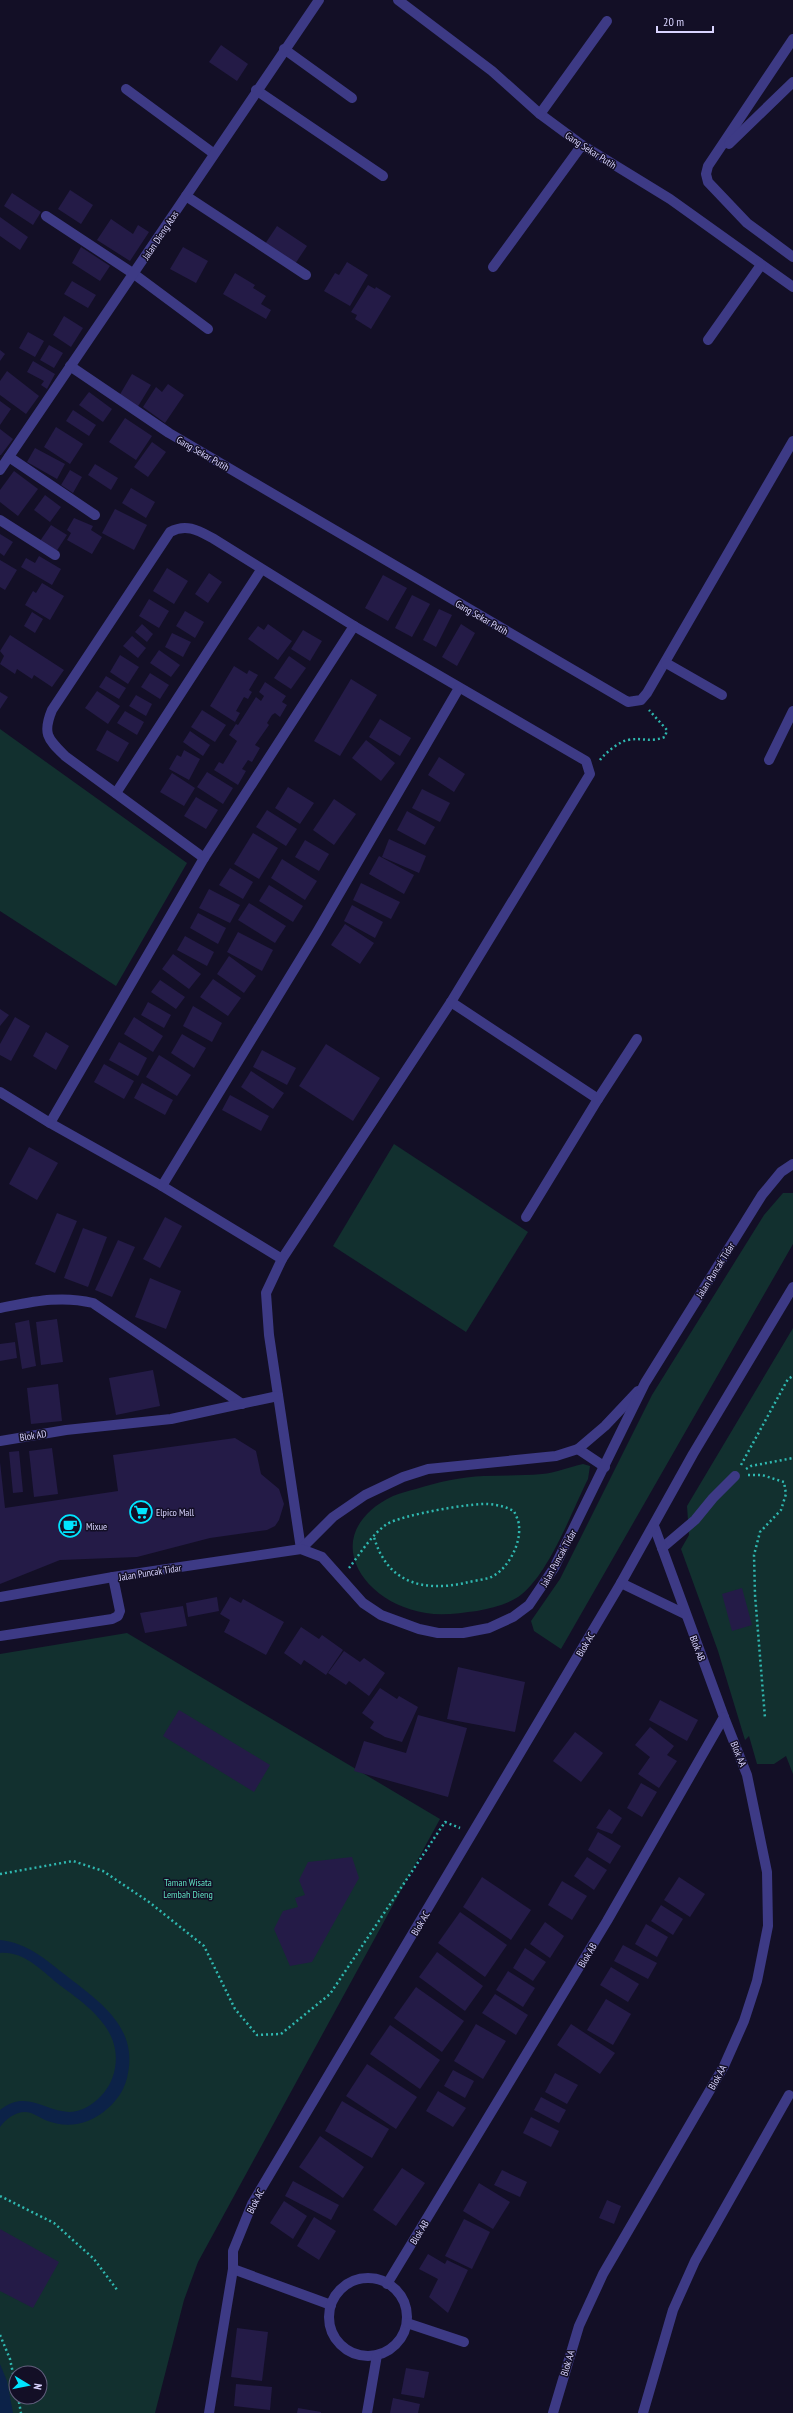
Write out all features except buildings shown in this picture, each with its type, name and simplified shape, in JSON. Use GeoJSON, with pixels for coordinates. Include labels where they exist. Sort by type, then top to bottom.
{"type":"FeatureCollection","features":[{"type":"Feature","properties":{"kind":"street","name":"Jalan Dieng Atas"},"geometry":{"type":"LineString","coordinates":[[0,470],[134,274],[213,153],[319,0]]}},
{"type":"Feature","properties":{"kind":"street","name":"Gang Sekar Putih"},"geometry":{"type":"LineString","coordinates":[[398,0],[492,71],[540,114],[582,145],[670,199],[793,287]]}},
{"type":"Feature","properties":{"kind":"street"},"geometry":{"type":"LineString","coordinates":[[540,114],[607,21]]}},
{"type":"Feature","properties":{"kind":"street"},"geometry":{"type":"LineString","coordinates":[[715,158],[793,39]]}},
{"type":"Feature","properties":{"kind":"street"},"geometry":{"type":"LineString","coordinates":[[284,49],[352,98]]}},
{"type":"Feature","properties":{"kind":"street"},"geometry":{"type":"LineString","coordinates":[[793,82],[715,158],[708,166],[706,174],[708,182],[747,223],[793,257]]}},
{"type":"Feature","properties":{"kind":"street"},"geometry":{"type":"LineString","coordinates":[[126,88],[213,153]]}},
{"type":"Feature","properties":{"kind":"street"},"geometry":{"type":"LineString","coordinates":[[256,90],[383,176]]}},
{"type":"Feature","properties":{"kind":"street"},"geometry":{"type":"LineString","coordinates":[[493,267],[582,145]]}},
{"type":"Feature","properties":{"kind":"street"},"geometry":{"type":"LineString","coordinates":[[186,196],[306,275]]}},
{"type":"Feature","properties":{"kind":"street"},"geometry":{"type":"LineString","coordinates":[[46,216],[134,274],[208,329]]}},
{"type":"Feature","properties":{"kind":"street"},"geometry":{"type":"LineString","coordinates":[[708,340],[761,265]]}},
{"type":"Feature","properties":{"kind":"street","name":"Gang Sekar Putih"},"geometry":{"type":"LineString","coordinates":[[70,366],[169,433],[616,696],[628,702],[641,700]]}},
{"type":"Feature","properties":{"kind":"street"},"geometry":{"type":"LineString","coordinates":[[641,700],[666,663],[793,440]]}},
{"type":"Feature","properties":{"kind":"street"},"geometry":{"type":"LineString","coordinates":[[9,457],[95,515]]}},
{"type":"Feature","properties":{"kind":"street"},"geometry":{"type":"LineString","coordinates":[[0,520],[55,554]]}},
{"type":"Feature","properties":{"kind":"street"},"geometry":{"type":"LineString","coordinates":[[204,858],[65,756],[48,738],[48,720],[52,710],[170,532],[183,527],[192,528],[354,626],[586,761],[590,774],[451,1002],[282,1259],[266,1293],[269,1335],[301,1549]]}},
{"type":"Feature","properties":{"kind":"street"},"geometry":{"type":"LineString","coordinates":[[116,793],[261,570]]}},
{"type":"Feature","properties":{"kind":"street"},"geometry":{"type":"LineString","coordinates":[[50,1122],[204,858],[354,626]]}},
{"type":"Feature","properties":{"kind":"street"},"geometry":{"type":"LineString","coordinates":[[666,663],[722,695]]}},
{"type":"Feature","properties":{"kind":"street"},"geometry":{"type":"LineString","coordinates":[[162,1186],[317,932],[459,688]]}},
{"type":"Feature","properties":{"kind":"street"},"geometry":{"type":"LineString","coordinates":[[769,760],[793,711]]}},
{"type":"Feature","properties":{"kind":"street"},"geometry":{"type":"LineString","coordinates":[[451,1002],[598,1099]]}},
{"type":"Feature","properties":{"kind":"street"},"geometry":{"type":"LineString","coordinates":[[526,1217],[598,1099],[637,1039]]}},
{"type":"Feature","properties":{"kind":"street"},"geometry":{"type":"LineString","coordinates":[[0,1092],[162,1186],[282,1259]]}},
{"type":"Feature","properties":{"kind":"street","name":"Jalan Puncak Tidar"},"geometry":{"type":"LineString","coordinates":[[0,1597],[113,1577],[301,1549],[322,1557],[340,1579],[363,1603],[375,1611],[412,1627],[438,1633],[463,1633],[489,1628],[514,1617],[529,1604],[542,1589],[605,1467],[645,1383],[762,1195],[781,1172],[793,1164]]}},
{"type":"Feature","properties":{"kind":"street","name":"Blok AC"},"geometry":{"type":"LineString","coordinates":[[209,2413],[233,2269],[233,2251],[252,2204],[622,1583],[693,1454],[793,1287]]}},
{"type":"Feature","properties":{"kind":"street"},"geometry":{"type":"LineString","coordinates":[[0,1308],[55,1298],[75,1298],[93,1303],[242,1404]]}},
{"type":"Feature","properties":{"kind":"street","name":"Jalan Puncak Tidar"},"geometry":{"type":"LineString","coordinates":[[301,1549],[333,1517],[365,1495],[403,1477],[428,1469],[556,1456],[578,1449],[605,1426],[645,1383]]}},
{"type":"Feature","properties":{"kind":"street","name":"Blok AD"},"geometry":{"type":"LineString","coordinates":[[0,1441],[66,1430],[171,1419],[278,1396]]}},
{"type":"Feature","properties":{"kind":"street"},"geometry":{"type":"LineString","coordinates":[[578,1449],[605,1467]]}},
{"type":"Feature","properties":{"kind":"street"},"geometry":{"type":"LineString","coordinates":[[662,1548],[695,1520],[713,1498],[736,1476]]}},
{"type":"Feature","properties":{"kind":"street","name":"Blok AB"},"geometry":{"type":"LineString","coordinates":[[387,2284],[603,1927],[724,1717],[654,1526]]}},
{"type":"Feature","properties":{"kind":"street"},"geometry":{"type":"LineString","coordinates":[[0,1636],[112,1619],[118,1616],[120,1611],[113,1577]]}},
{"type":"Feature","properties":{"kind":"street"},"geometry":{"type":"LineString","coordinates":[[622,1583],[685,1614]]}},
{"type":"Feature","properties":{"kind":"street","name":"Blok AA"},"geometry":{"type":"LineString","coordinates":[[553,2413],[579,2326],[602,2274],[724,2066],[744,2021],[757,1982],[768,1926],[767,1872],[747,1775],[724,1717]]}},
{"type":"Feature","properties":{"kind":"street"},"geometry":{"type":"LineString","coordinates":[[643,2413],[673,2310],[695,2261],[789,2095]]}},
{"type":"Feature","properties":{"kind":"street"},"geometry":{"type":"LineString","coordinates":[[233,2269],[331,2305]]}},
{"type":"Feature","properties":{"kind":"street"},"geometry":{"type":"LineString","coordinates":[[372,2278],[387,2284],[402,2297],[406,2309],[407,2323],[398,2342],[391,2349],[377,2355],[360,2356],[341,2346],[330,2327],[331,2305],[339,2291],[351,2281],[372,2278]]}},
{"type":"Feature","properties":{"kind":"street"},"geometry":{"type":"LineString","coordinates":[[407,2323],[464,2342]]}},
{"type":"Feature","properties":{"kind":"street"},"geometry":{"type":"LineString","coordinates":[[367,2413],[377,2355]]}},
{"type":"Feature","properties":{"kind":"path"},"geometry":{"type":"LineString","coordinates":[[590,774],[604,755],[627,740],[653,741],[665,737],[667,730],[641,700]]}},
{"type":"Feature","properties":{"kind":"path"},"geometry":{"type":"LineString","coordinates":[[736,1476],[788,1379],[793,1376]]}},
{"type":"Feature","properties":{"kind":"path"},"geometry":{"type":"LineString","coordinates":[[736,1476],[751,1466],[793,1458]]}},
{"type":"Feature","properties":{"kind":"path"},"geometry":{"type":"LineString","coordinates":[[736,1476],[762,1475],[784,1482],[786,1494],[782,1510],[760,1532],[754,1555],[755,1595],[765,1718]]}},
{"type":"Feature","properties":{"kind":"path"},"geometry":{"type":"LineString","coordinates":[[340,1579],[374,1537],[389,1523],[420,1514],[487,1504],[504,1506],[514,1511],[520,1526],[517,1545],[507,1564],[490,1578],[455,1585],[430,1587],[403,1579],[392,1571],[376,1546],[374,1537]]}},
{"type":"Feature","properties":{"kind":"path"},"geometry":{"type":"LineString","coordinates":[[0,1874],[73,1861],[103,1871],[149,1902],[204,1946],[235,2009],[257,2035],[281,2034],[330,1994],[445,1822]]}},
{"type":"Feature","properties":{"kind":"path"},"geometry":{"type":"LineString","coordinates":[[0,2196],[54,2223],[94,2259],[118,2291]]}},
{"type":"Feature","properties":{"kind":"path"},"geometry":{"type":"LineString","coordinates":[[0,2335],[11,2365]]}},
{"type":"Feature","properties":{"kind":"green space"},"geometry":{"type":"Polygon","coordinates":[[[0,729],[187,863],[116,986],[0,911],[0,729]]]}},
{"type":"Feature","properties":{"kind":"green space"},"geometry":{"type":"Polygon","coordinates":[[[394,1144],[528,1232],[466,1332],[333,1246],[394,1144]]]}},
{"type":"Feature","properties":{"kind":"green space"},"geometry":{"type":"Polygon","coordinates":[[[783,1193],[793,1193],[793,1244],[561,1649],[534,1631],[531,1621],[560,1579],[652,1395],[764,1215],[783,1193]]]}},
{"type":"Feature","properties":{"kind":"green space"},"geometry":{"type":"Polygon","coordinates":[[[793,1328],[793,1774],[786,1756],[774,1764],[757,1764],[749,1736],[745,1740],[718,1651],[681,1549],[689,1535],[687,1506],[793,1328]]]}},
{"type":"Feature","properties":{"kind":"green space"},"geometry":{"type":"Polygon","coordinates":[[[583,1464],[590,1466],[588,1479],[551,1556],[532,1584],[522,1594],[506,1603],[477,1611],[445,1614],[426,1613],[403,1607],[382,1596],[367,1581],[356,1565],[353,1547],[357,1528],[370,1511],[393,1496],[433,1484],[458,1479],[484,1476],[542,1474],[583,1464]]]}},
{"type":"Feature","properties":{"kind":"green space","name":"Taman Wisata Lembah Dieng"},"geometry":{"type":"Polygon","coordinates":[[[127,1633],[440,1819],[198,2262],[184,2300],[155,2413],[0,2413],[0,1654],[127,1633]]]}},
{"type":"Feature","properties":{"kind":"water"},"geometry":{"type":"Polygon","coordinates":[[[0,1940],[19,1945],[36,1953],[92,1996],[113,2017],[121,2029],[127,2042],[129,2057],[128,2073],[125,2083],[115,2102],[93,2119],[70,2125],[53,2123],[30,2113],[21,2112],[11,2116],[0,2127],[0,2110],[13,2103],[25,2101],[37,2103],[59,2111],[71,2112],[84,2109],[98,2099],[109,2085],[113,2077],[116,2054],[113,2041],[107,2029],[90,2009],[31,1962],[16,1955],[0,1953],[0,1940]]]}},
{"type":"Feature","properties":{"kind":"water"},"geometry":{"type":"Polygon","coordinates":[[[0,2364],[7,2381],[8,2405],[12,2405],[13,2413],[0,2413],[0,2364]]]}},
{"type":"Feature","properties":{"kind":"place","name":"Elpico Mall"},"geometry":{"type":"Point","coordinates":[141,1512]}},
{"type":"Feature","properties":{"kind":"place","name":"Mixue"},"geometry":{"type":"Point","coordinates":[70,1526]}}]}
